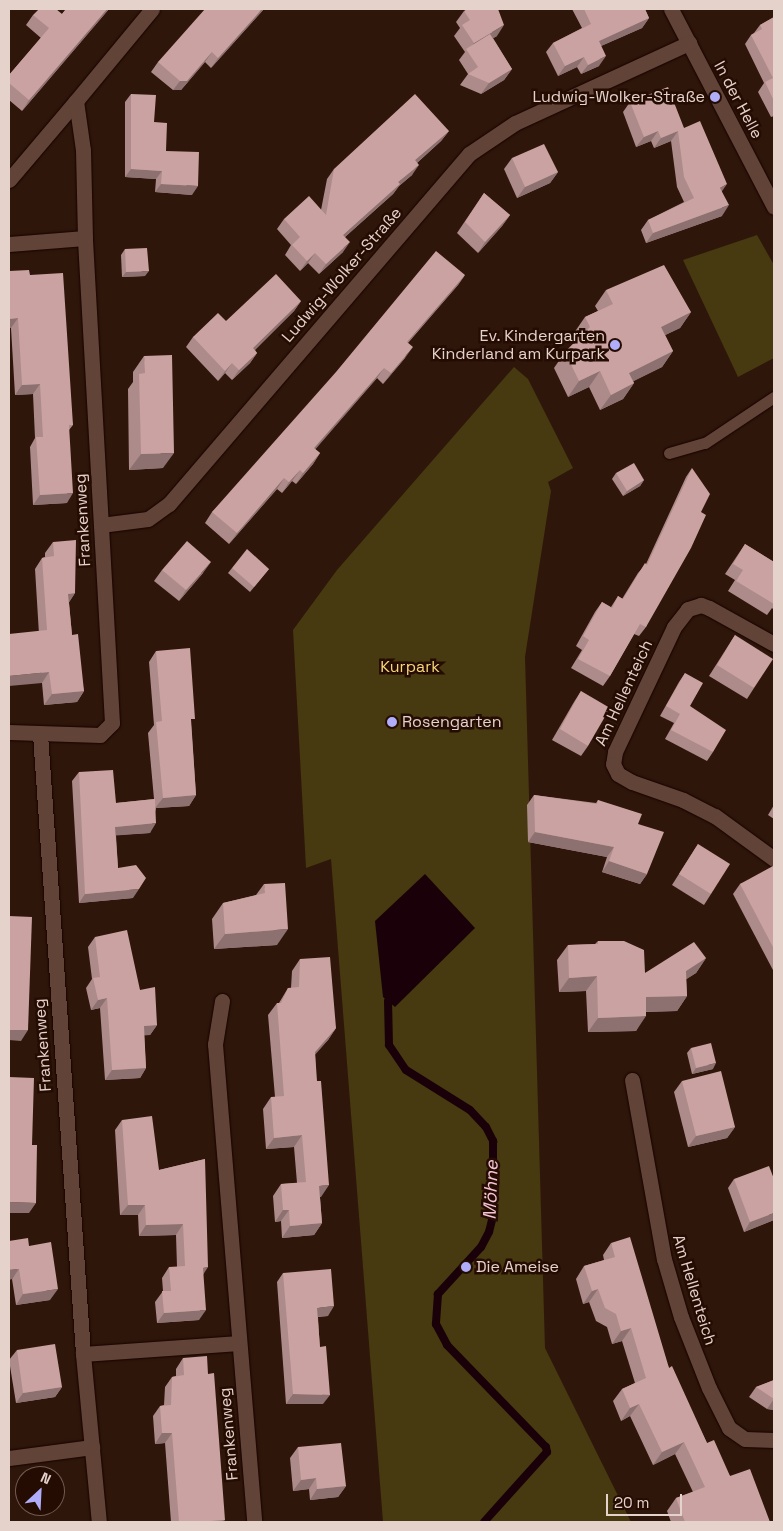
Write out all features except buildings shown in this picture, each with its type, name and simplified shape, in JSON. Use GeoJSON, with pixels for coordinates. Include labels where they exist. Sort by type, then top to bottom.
{"type":"FeatureCollection","features":[{"type":"Feature","properties":{"kind":"street"},"geometry":{"type":"LineString","coordinates":[[9,180],[152,9]]}},
{"type":"Feature","properties":{"kind":"street","name":"In der Helle"},"geometry":{"type":"LineString","coordinates":[[676,10],[689,43],[774,207]]}},
{"type":"Feature","properties":{"kind":"street","name":"Ludwig-Wolker-Straße"},"geometry":{"type":"LineString","coordinates":[[101,525],[148,520],[169,504],[469,154],[515,123],[689,43]]}},
{"type":"Feature","properties":{"kind":"street","name":"Frankenweg"},"geometry":{"type":"LineString","coordinates":[[9,732],[100,735],[112,723],[85,238],[83,150],[76,101]]}},
{"type":"Feature","properties":{"kind":"street"},"geometry":{"type":"LineString","coordinates":[[9,244],[85,238]]}},
{"type":"Feature","properties":{"kind":"street","name":"Am Hellenteich"},"geometry":{"type":"LineString","coordinates":[[774,644],[709,608],[701,606],[688,609],[674,628],[615,752],[612,764],[618,774],[632,782],[683,800],[715,816],[774,859]]}},
{"type":"Feature","properties":{"kind":"street","name":"Frankenweg"},"geometry":{"type":"LineString","coordinates":[[40,734],[83,1354],[99,1522]]}},
{"type":"Feature","properties":{"kind":"street","name":"Frankenweg"},"geometry":{"type":"LineString","coordinates":[[222,1001],[215,1044],[254,1522]]}},
{"type":"Feature","properties":{"kind":"street","name":"Am Hellenteich"},"geometry":{"type":"LineString","coordinates":[[632,1080],[664,1259],[681,1317],[702,1370],[729,1428],[745,1439],[774,1440]]}},
{"type":"Feature","properties":{"kind":"street"},"geometry":{"type":"LineString","coordinates":[[83,1354],[239,1343]]}},
{"type":"Feature","properties":{"kind":"street"},"geometry":{"type":"LineString","coordinates":[[9,1458],[92,1447]]}},
{"type":"Feature","properties":{"kind":"lane"},"geometry":{"type":"LineString","coordinates":[[669,453],[705,443],[774,397]]}},
{"type":"Feature","properties":{"kind":"green space"},"geometry":{"type":"Polygon","coordinates":[[[757,235],[774,265],[774,358],[738,377],[683,260],[757,235]]]}},
{"type":"Feature","properties":{"kind":"green space","name":"Kurpark"},"geometry":{"type":"Polygon","coordinates":[[[514,367],[528,379],[573,468],[548,482],[551,491],[525,657],[545,1348],[631,1522],[383,1522],[331,859],[306,868],[293,630],[337,570],[514,367]]]}},
{"type":"Feature","properties":{"kind":"shaded area"},"geometry":{"type":"Polygon","coordinates":[[[425,874],[475,928],[395,1007],[383,997],[375,921],[425,874]]]}},
{"type":"Feature","properties":{"kind":"waterway","name":"Möhne"},"geometry":{"type":"LineString","coordinates":[[388,1001],[389,1045],[406,1070],[470,1110],[486,1127],[493,1141],[493,1216],[489,1232],[481,1247],[438,1294],[436,1324],[447,1345],[546,1447],[547,1452],[484,1522]]}},
{"type":"Feature","properties":{"kind":"place","name":"Ludwig-Wolker-Straße"},"geometry":{"type":"Point","coordinates":[715,97]}},
{"type":"Feature","properties":{"kind":"place","name":"Ev. Kindergarten Kinderland am Kurpark"},"geometry":{"type":"Point","coordinates":[615,345]}},
{"type":"Feature","properties":{"kind":"place","name":"Rosengarten"},"geometry":{"type":"Point","coordinates":[392,722]}},
{"type":"Feature","properties":{"kind":"place","name":"Die Ameise"},"geometry":{"type":"Point","coordinates":[466,1267]}}]}
